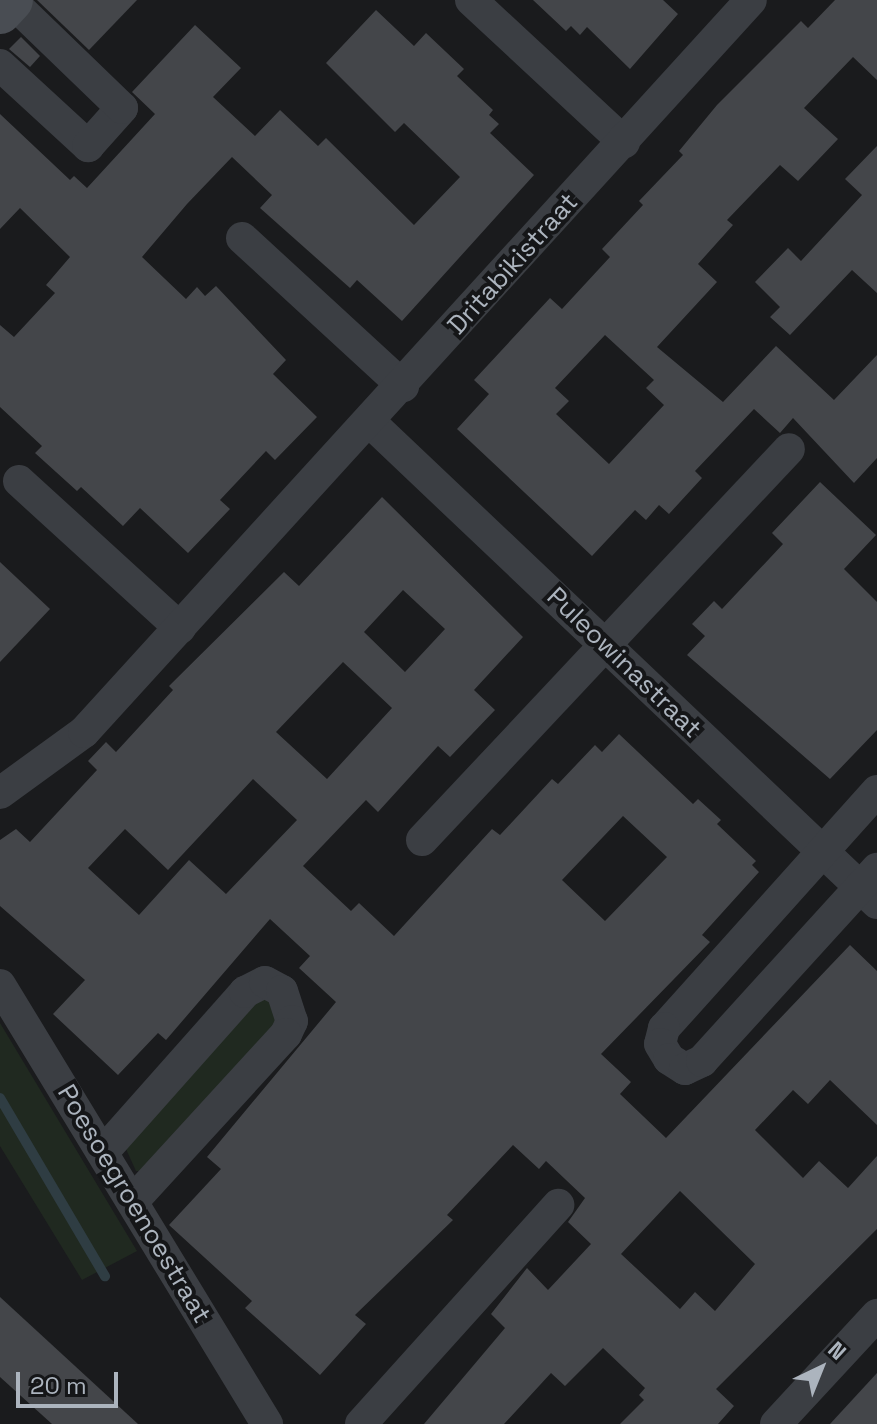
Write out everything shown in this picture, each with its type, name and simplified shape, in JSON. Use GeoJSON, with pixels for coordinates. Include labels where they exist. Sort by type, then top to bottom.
{"type":"FeatureCollection","features":[{"type":"Feature","properties":{"kind":"street"},"geometry":{"type":"LineString","coordinates":[[0,12],[11,0],[122,108],[88,146],[0,65]]}},
{"type":"Feature","properties":{"kind":"street"},"geometry":{"type":"LineString","coordinates":[[471,0],[624,142]]}},
{"type":"Feature","properties":{"kind":"street","name":"Dritabikistraat"},"geometry":{"type":"LineString","coordinates":[[0,793],[84,732],[403,386],[751,0]]}},
{"type":"Feature","properties":{"kind":"street"},"geometry":{"type":"LineString","coordinates":[[242,238],[403,386]]}},
{"type":"Feature","properties":{"kind":"street","name":"Puleowinastraat"},"geometry":{"type":"LineString","coordinates":[[370,422],[823,853],[872,887]]}},
{"type":"Feature","properties":{"kind":"street"},"geometry":{"type":"LineString","coordinates":[[422,840],[789,449]]}},
{"type":"Feature","properties":{"kind":"street"},"geometry":{"type":"LineString","coordinates":[[19,481],[180,628]]}},
{"type":"Feature","properties":{"kind":"street"},"geometry":{"type":"LineString","coordinates":[[872,887],[702,1061],[685,1069],[669,1059],[660,1044],[664,1028],[877,791]]}},
{"type":"Feature","properties":{"kind":"street"},"geometry":{"type":"LineString","coordinates":[[104,1151],[245,992],[265,982],[282,991],[292,1021],[286,1034],[134,1200]]}},
{"type":"Feature","properties":{"kind":"street","name":"Poesoegroenoestraat"},"geometry":{"type":"LineString","coordinates":[[0,985],[134,1200],[267,1424]]}},
{"type":"Feature","properties":{"kind":"street"},"geometry":{"type":"LineString","coordinates":[[361,1424],[558,1205]]}},
{"type":"Feature","properties":{"kind":"street"},"geometry":{"type":"LineString","coordinates":[[776,1424],[877,1315]]}},
{"type":"Feature","properties":{"kind":"shaded area"},"geometry":{"type":"Polygon","coordinates":[[[264,998],[275,1004],[283,1019],[149,1171],[136,1171],[126,1149],[240,1014],[264,998]]]}},
{"type":"Feature","properties":{"kind":"shaded area"},"geometry":{"type":"Polygon","coordinates":[[[0,1023],[137,1251],[82,1280],[0,1146],[0,1023]]]}},
{"type":"Feature","properties":{"kind":"building"},"geometry":{"type":"Polygon","coordinates":[[[37,0],[137,0],[89,50],[37,0]]]}},
{"type":"Feature","properties":{"kind":"building"},"geometry":{"type":"Polygon","coordinates":[[[533,0],[663,0],[678,14],[630,69],[587,27],[580,35],[571,26],[566,31],[533,0]]]}},
{"type":"Feature","properties":{"kind":"building"},"geometry":{"type":"Polygon","coordinates":[[[835,0],[877,0],[877,80],[853,57],[804,108],[838,139],[798,181],[780,165],[727,220],[733,225],[698,264],[717,282],[657,347],[723,402],[776,346],[834,400],[877,355],[877,458],[854,483],[793,418],[780,433],[754,409],[695,471],[702,478],[669,514],[659,505],[646,520],[635,510],[592,556],[457,429],[489,394],[474,380],[550,298],[562,309],[610,257],[602,249],[643,205],[639,201],[683,155],[679,151],[717,105],[801,21],[808,28],[835,0]],[[605,335],[555,388],[569,401],[556,414],[609,464],[664,405],[646,388],[654,380],[605,335]]]}},
{"type":"Feature","properties":{"kind":"building"},"geometry":{"type":"Polygon","coordinates":[[[376,10],[414,46],[426,33],[464,69],[457,76],[493,110],[489,115],[499,124],[490,133],[534,175],[402,321],[357,280],[350,288],[260,208],[272,195],[232,157],[142,257],[186,299],[197,287],[205,296],[216,286],[286,360],[273,374],[317,417],[275,460],[266,451],[220,500],[230,509],[188,553],[140,508],[123,526],[81,487],[77,491],[35,453],[42,446],[0,407],[0,325],[14,337],[55,293],[46,285],[70,257],[20,208],[0,229],[0,114],[70,180],[74,176],[87,188],[155,114],[132,92],[195,25],[241,68],[213,97],[255,136],[280,110],[318,146],[326,138],[414,225],[460,177],[404,123],[395,132],[326,63],[376,10]]]}},
{"type":"Feature","properties":{"kind":"building"},"geometry":{"type":"Polygon","coordinates":[[[21,37],[40,56],[30,67],[9,49],[21,37]]]}},
{"type":"Feature","properties":{"kind":"building"},"geometry":{"type":"Polygon","coordinates":[[[877,146],[877,293],[852,270],[790,335],[770,317],[780,307],[755,282],[788,248],[801,261],[862,195],[845,179],[877,146]]]}},
{"type":"Feature","properties":{"kind":"building"},"geometry":{"type":"Polygon","coordinates":[[[820,482],[876,535],[844,569],[877,602],[877,730],[830,779],[687,655],[705,636],[692,624],[714,601],[722,609],[783,544],[772,533],[820,482]]]}},
{"type":"Feature","properties":{"kind":"building"},"geometry":{"type":"Polygon","coordinates":[[[382,497],[523,637],[474,690],[495,710],[450,757],[438,746],[378,812],[366,800],[303,866],[351,911],[359,903],[394,936],[492,829],[500,835],[552,779],[558,784],[595,745],[602,752],[619,734],[693,804],[698,799],[721,820],[717,824],[756,861],[752,865],[759,872],[702,935],[710,942],[601,1054],[631,1082],[620,1094],[666,1138],[850,945],[877,971],[877,1125],[830,1080],[808,1104],[793,1090],[755,1130],[803,1178],[819,1161],[848,1188],[877,1156],[877,1229],[716,1389],[734,1406],[718,1424],[620,1424],[644,1400],[639,1395],[645,1388],[603,1348],[565,1386],[551,1373],[504,1424],[424,1424],[505,1328],[491,1314],[527,1268],[548,1290],[591,1244],[568,1222],[585,1198],[546,1161],[539,1169],[513,1145],[447,1215],[453,1220],[355,1315],[366,1324],[320,1375],[245,1308],[252,1301],[169,1225],[221,1169],[207,1157],[336,1002],[299,968],[310,956],[270,919],[166,1040],[158,1033],[118,1075],[53,1014],[85,980],[0,906],[0,840],[16,829],[30,842],[97,770],[88,761],[106,742],[116,752],[173,690],[169,686],[284,572],[299,586],[382,497]],[[403,590],[364,632],[405,672],[445,629],[403,590]],[[343,662],[276,732],[327,779],[392,708],[343,662]],[[253,779],[168,870],[125,829],[88,868],[139,915],[189,860],[226,894],[297,820],[253,779]],[[623,816],[562,880],[605,921],[667,857],[623,816]],[[680,1191],[621,1254],[680,1309],[695,1292],[715,1311],[755,1264],[680,1191]]]}},
{"type":"Feature","properties":{"kind":"building"},"geometry":{"type":"Polygon","coordinates":[[[0,562],[50,609],[0,662],[0,562]]]}},
{"type":"Feature","properties":{"kind":"building"},"geometry":{"type":"Polygon","coordinates":[[[0,1297],[138,1424],[52,1424],[0,1377],[0,1297]]]}},
{"type":"Feature","properties":{"kind":"building"},"geometry":{"type":"Polygon","coordinates":[[[877,1373],[877,1424],[830,1424],[877,1373]]]}},
{"type":"Feature","properties":{"kind":"waterway"},"geometry":{"type":"LineString","coordinates":[[0,1098],[105,1276]]}}]}
